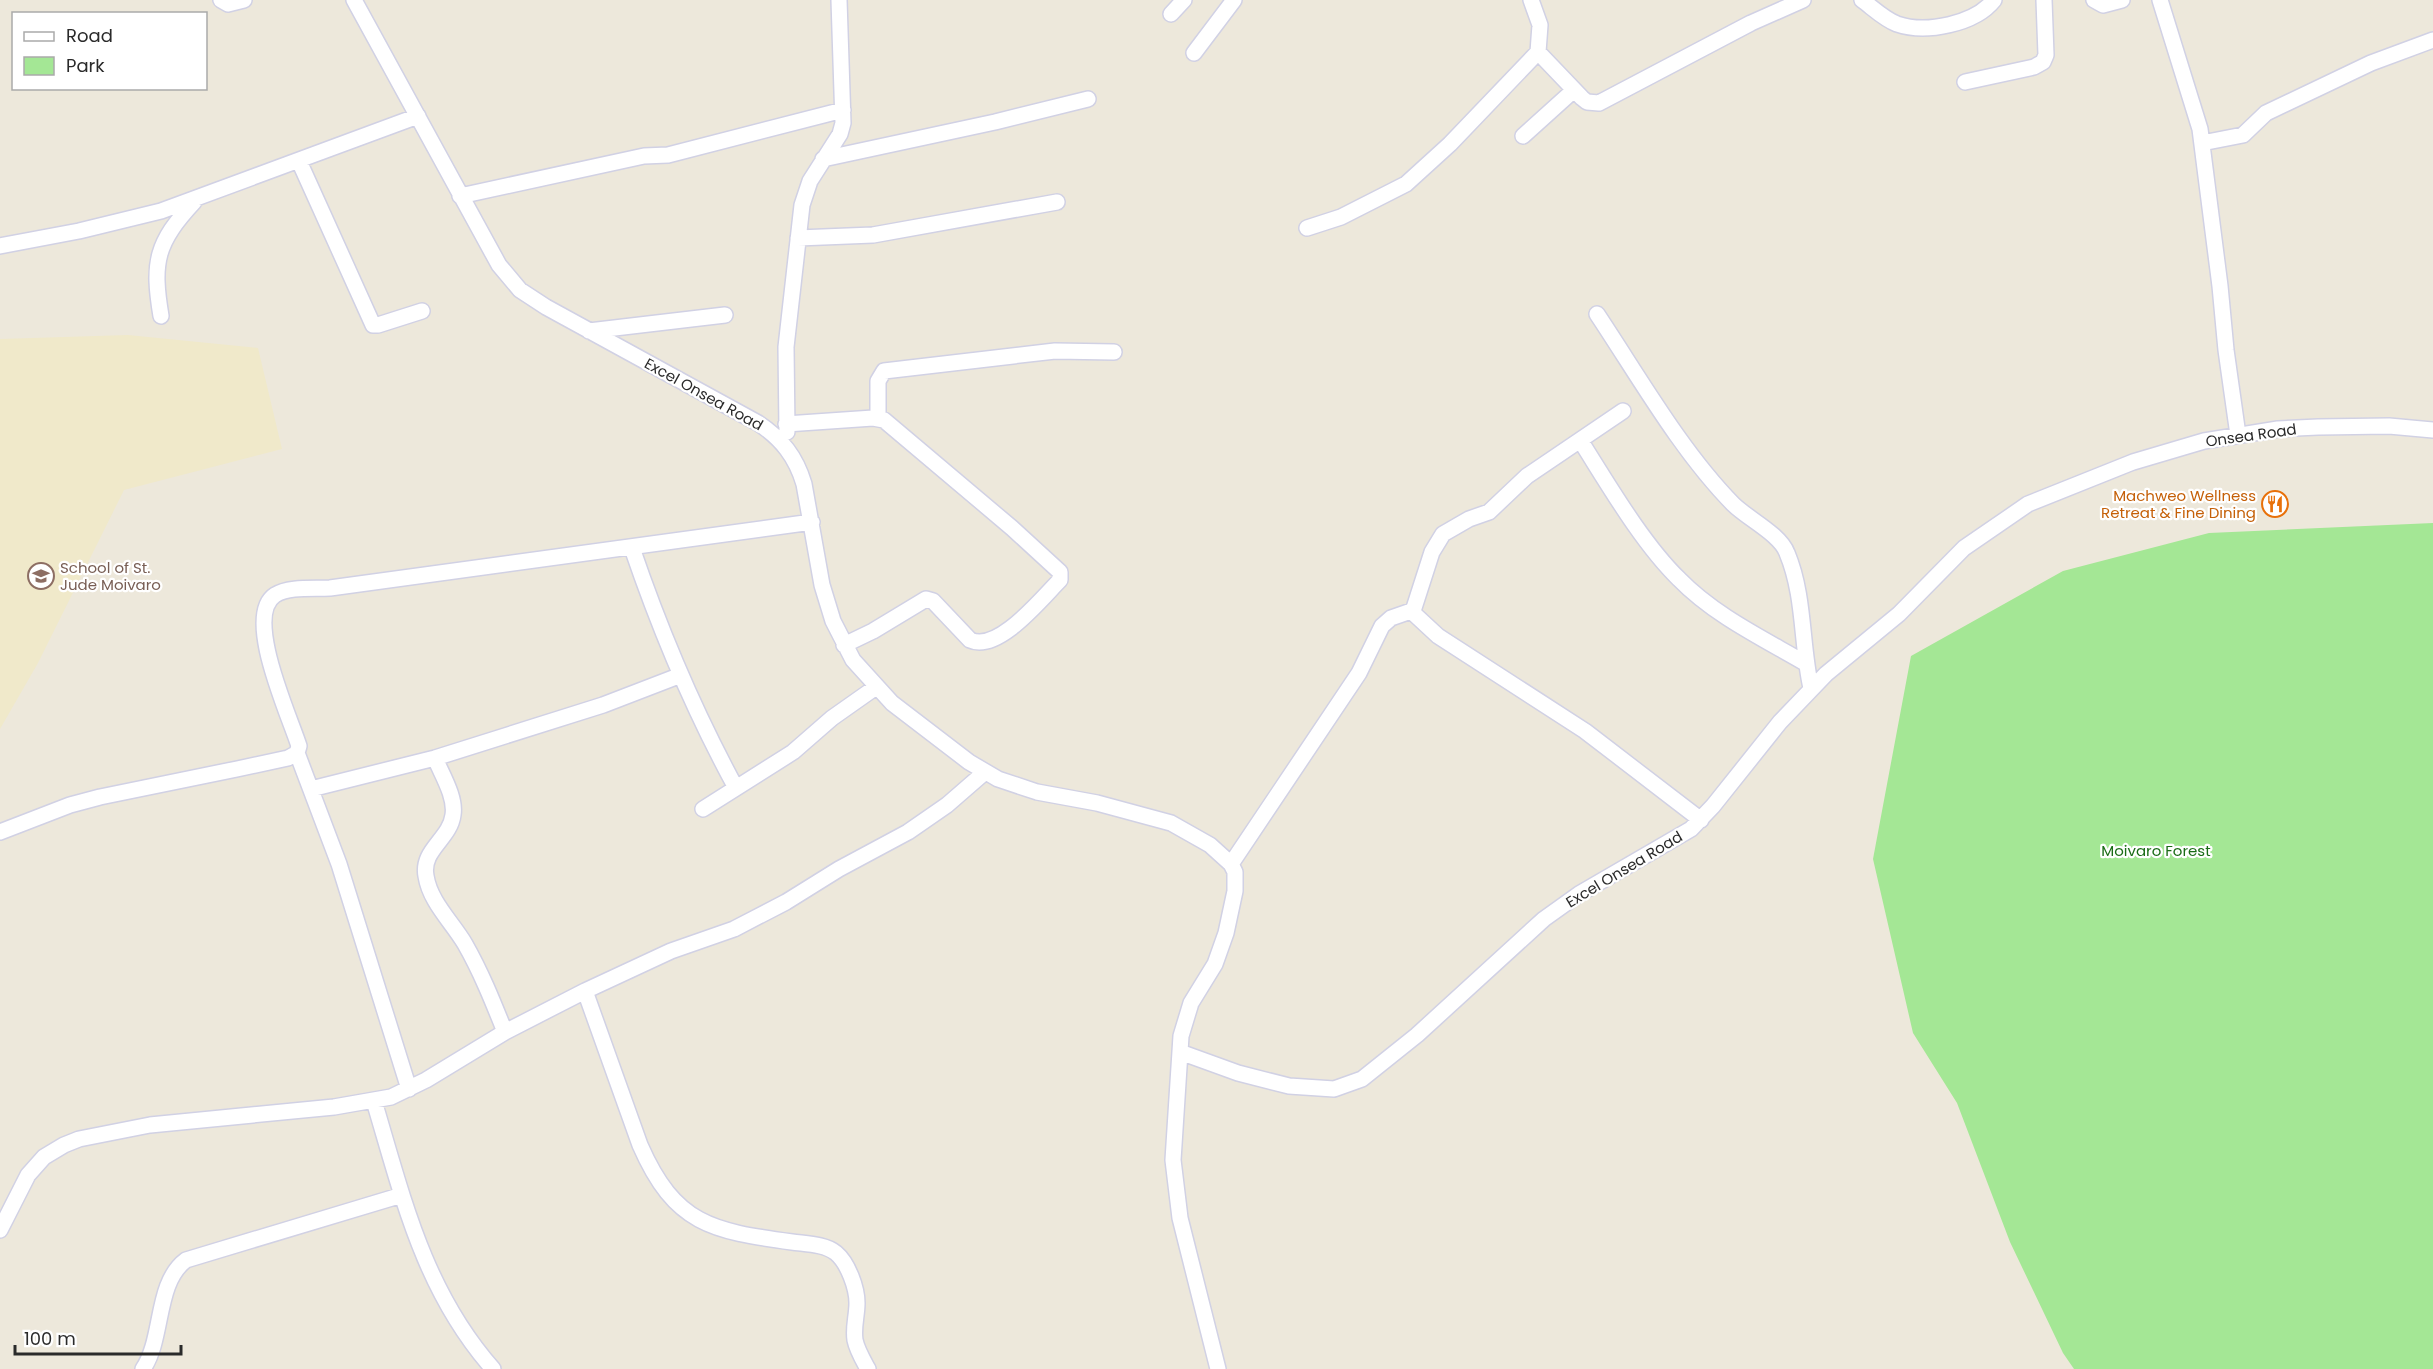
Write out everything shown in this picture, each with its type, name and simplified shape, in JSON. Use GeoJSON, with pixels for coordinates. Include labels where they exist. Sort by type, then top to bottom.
{"type":"FeatureCollection","features":[{"type":"Feature","properties":{"kind":"street"},"geometry":{"type":"LineString","coordinates":[[221,0],[228,4],[244,0]]}},
{"type":"Feature","properties":{"kind":"street","name":"Excel Onsea Road"},"geometry":{"type":"LineString","coordinates":[[354,0],[460,196],[499,265],[511,280],[546,308],[759,423],[788,448],[800,469],[827,606],[844,645],[864,674],[892,703],[940,741],[985,772],[1015,786],[1097,803],[1171,823],[1210,845],[1231,864]]}},
{"type":"Feature","properties":{"kind":"street"},"geometry":{"type":"LineString","coordinates":[[788,448],[786,347],[804,199],[810,181],[840,134],[843,110],[838,0]]}},
{"type":"Feature","properties":{"kind":"street"},"geometry":{"type":"LineString","coordinates":[[1171,15],[1184,0]]}},
{"type":"Feature","properties":{"kind":"street"},"geometry":{"type":"LineString","coordinates":[[1194,53],[1234,0]]}},
{"type":"Feature","properties":{"kind":"street"},"geometry":{"type":"LineString","coordinates":[[1307,228],[1341,217],[1406,184],[1449,144],[1538,52],[1540,25],[1531,0]]}},
{"type":"Feature","properties":{"kind":"street"},"geometry":{"type":"LineString","coordinates":[[1538,52],[1587,102],[1599,103],[1751,23],[1803,0]]}},
{"type":"Feature","properties":{"kind":"street"},"geometry":{"type":"LineString","coordinates":[[1862,0],[1896,24],[1921,27],[1970,18],[1994,0]]}},
{"type":"Feature","properties":{"kind":"street"},"geometry":{"type":"LineString","coordinates":[[1965,82],[2040,65],[2043,62],[2046,55],[2044,0]]}},
{"type":"Feature","properties":{"kind":"street"},"geometry":{"type":"LineString","coordinates":[[2094,0],[2103,5],[2122,0]]}},
{"type":"Feature","properties":{"kind":"street"},"geometry":{"type":"LineString","coordinates":[[2160,0],[2196,112],[2202,143],[2238,435]]}},
{"type":"Feature","properties":{"kind":"street"},"geometry":{"type":"LineString","coordinates":[[2202,143],[2243,135],[2266,113],[2371,63],[2433,40]]}},
{"type":"Feature","properties":{"kind":"street"},"geometry":{"type":"LineString","coordinates":[[1523,136],[1574,90]]}},
{"type":"Feature","properties":{"kind":"street"},"geometry":{"type":"LineString","coordinates":[[823,159],[995,122],[1088,99]]}},
{"type":"Feature","properties":{"kind":"street"},"geometry":{"type":"LineString","coordinates":[[460,196],[644,156],[668,155],[843,110]]}},
{"type":"Feature","properties":{"kind":"street"},"geometry":{"type":"LineString","coordinates":[[0,246],[108,225],[196,200],[418,116]]}},
{"type":"Feature","properties":{"kind":"street"},"geometry":{"type":"LineString","coordinates":[[299,161],[369,320],[378,325],[422,311]]}},
{"type":"Feature","properties":{"kind":"street"},"geometry":{"type":"LineString","coordinates":[[161,316],[156,268],[159,253],[173,226],[196,200]]}},
{"type":"Feature","properties":{"kind":"street"},"geometry":{"type":"LineString","coordinates":[[798,238],[873,236],[1057,202]]}},
{"type":"Feature","properties":{"kind":"street"},"geometry":{"type":"LineString","coordinates":[[1598,314],[1685,445],[1713,482],[1736,508],[1785,548],[1801,614],[1805,663],[1811,688]]}},
{"type":"Feature","properties":{"kind":"street"},"geometry":{"type":"LineString","coordinates":[[589,332],[725,315]]}},
{"type":"Feature","properties":{"kind":"street"},"geometry":{"type":"LineString","coordinates":[[878,419],[878,381],[884,371],[1055,351],[1114,352]]}},
{"type":"Feature","properties":{"kind":"street"},"geometry":{"type":"LineString","coordinates":[[1218,1369],[1185,1242],[1175,1187],[1174,1131],[1181,1036],[1191,1003],[1215,964],[1226,933],[1235,891],[1235,872],[1231,864],[1356,678],[1382,626],[1391,618],[1411,611],[1417,603],[1432,552],[1443,534],[1469,519],[1489,512],[1527,476],[1623,411]]}},
{"type":"Feature","properties":{"kind":"street"},"geometry":{"type":"LineString","coordinates":[[786,424],[878,419],[890,424],[1012,528],[1062,576],[1015,625],[989,642],[976,643],[970,640],[930,599],[921,600],[883,625],[844,645]]}},
{"type":"Feature","properties":{"kind":"street","name":"Onsea Road"},"geometry":{"type":"LineString","coordinates":[[2075,483],[2171,450],[2238,435],[2278,429],[2352,425],[2433,430]]}},
{"type":"Feature","properties":{"kind":"street"},"geometry":{"type":"LineString","coordinates":[[1580,440],[1636,524],[1678,579],[1695,594],[1734,621],[1805,663]]}},
{"type":"Feature","properties":{"kind":"street","name":"Excel Onsea Road"},"geometry":{"type":"LineString","coordinates":[[1179,1052],[1238,1073],[1289,1086],[1324,1090],[1352,1084],[1372,1072],[1544,919],[1600,881],[1676,839],[1701,820],[1780,722],[1811,688],[1899,614],[1940,571],[1979,536],[2028,504],[2075,483]]}},
{"type":"Feature","properties":{"kind":"street"},"geometry":{"type":"LineString","coordinates":[[409,1089],[350,897],[297,753],[297,740],[276,678],[264,634],[266,608],[274,595],[292,590],[330,588],[812,522]]}},
{"type":"Feature","properties":{"kind":"street"},"geometry":{"type":"LineString","coordinates":[[632,548],[681,675],[715,750],[736,788]]}},
{"type":"Feature","properties":{"kind":"street"},"geometry":{"type":"LineString","coordinates":[[1411,611],[1438,636],[1585,731],[1701,820]]}},
{"type":"Feature","properties":{"kind":"street"},"geometry":{"type":"LineString","coordinates":[[311,789],[435,758],[603,705],[681,675]]}},
{"type":"Feature","properties":{"kind":"street"},"geometry":{"type":"LineString","coordinates":[[703,809],[794,752],[832,718],[876,687]]}},
{"type":"Feature","properties":{"kind":"street"},"geometry":{"type":"LineString","coordinates":[[0,832],[70,805],[100,797],[288,758],[297,753]]}},
{"type":"Feature","properties":{"kind":"street"},"geometry":{"type":"LineString","coordinates":[[435,758],[452,801],[453,816],[446,832],[426,861],[426,879],[438,904],[473,960],[505,1032]]}},
{"type":"Feature","properties":{"kind":"street"},"geometry":{"type":"LineString","coordinates":[[0,1230],[5,1202],[22,1184],[35,1165],[53,1150],[79,1139],[150,1125],[262,1115],[374,1101],[409,1089],[505,1032],[585,991],[670,951],[734,929],[786,902],[839,869],[908,832],[947,805],[985,772]]}},
{"type":"Feature","properties":{"kind":"street"},"geometry":{"type":"LineString","coordinates":[[585,991],[640,1145],[664,1188],[686,1210],[714,1228],[732,1233],[823,1247],[837,1254],[848,1271],[855,1290],[857,1300],[855,1341],[868,1369]]}},
{"type":"Feature","properties":{"kind":"street"},"geometry":{"type":"LineString","coordinates":[[374,1101],[402,1195],[431,1276],[461,1329],[493,1369]]}},
{"type":"Feature","properties":{"kind":"street"},"geometry":{"type":"LineString","coordinates":[[143,1369],[155,1343],[168,1285],[177,1267],[186,1260],[402,1195]]}},
{"type":"Feature","properties":{"kind":"shaded area","name":"School of St. Jude Moivaro"},"geometry":{"type":"Polygon","coordinates":[[[128,335],[258,348],[282,449],[124,490],[38,663],[0,729],[0,339],[128,335]]]}},
{"type":"Feature","properties":{"kind":"green space","name":"Moivaro Forest"},"geometry":{"type":"Polygon","coordinates":[[[2433,523],[2433,1369],[2074,1369],[2063,1353],[2010,1242],[1957,1103],[1913,1033],[1873,859],[1911,656],[2063,571],[2209,533],[2433,523]]]}},
{"type":"Feature","properties":{"kind":"place","name":"Machweo Wellness Retreat & Fine Dining"},"geometry":{"type":"Point","coordinates":[2275,504]}},
{"type":"Feature","properties":{"kind":"place","name":"School of St. Jude Moivaro"},"geometry":{"type":"Point","coordinates":[41,576]}}]}
